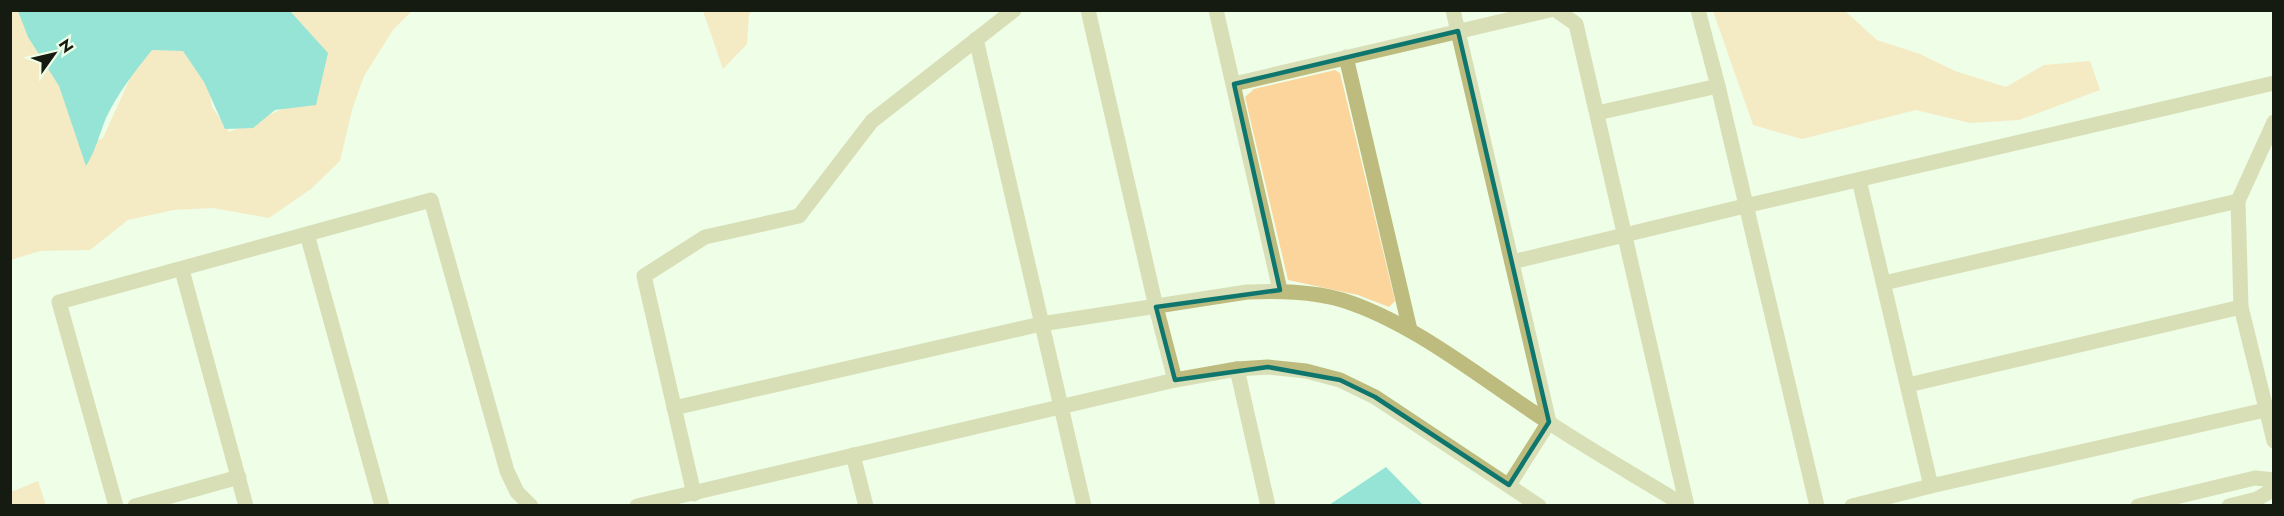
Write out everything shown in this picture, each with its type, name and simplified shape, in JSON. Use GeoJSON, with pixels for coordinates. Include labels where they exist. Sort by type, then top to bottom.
{"type":"FeatureCollection","features":[{"type":"Feature","properties":{"kind":"street"},"geometry":{"type":"LineString","coordinates":[[694,494],[644,276],[705,237],[799,216],[872,122],[1014,10]]}},
{"type":"Feature","properties":{"kind":"street"},"geometry":{"type":"LineString","coordinates":[[1088,10],[1175,380]]}},
{"type":"Feature","properties":{"kind":"street"},"geometry":{"type":"LineString","coordinates":[[1216,10],[1280,291]]}},
{"type":"Feature","properties":{"kind":"street"},"geometry":{"type":"LineString","coordinates":[[1453,10],[1548,423],[1509,485]]}},
{"type":"Feature","properties":{"kind":"street"},"geometry":{"type":"LineString","coordinates":[[1234,84],[1550,10]]}},
{"type":"Feature","properties":{"kind":"street"},"geometry":{"type":"LineString","coordinates":[[1556,10],[1576,24],[1686,506]]}},
{"type":"Feature","properties":{"kind":"street"},"geometry":{"type":"LineString","coordinates":[[1698,10],[1817,506]]}},
{"type":"Feature","properties":{"kind":"street"},"geometry":{"type":"LineString","coordinates":[[976,39],[1084,506]]}},
{"type":"Feature","properties":{"kind":"street"},"geometry":{"type":"LineString","coordinates":[[1346,57],[1410,330]]}},
{"type":"Feature","properties":{"kind":"street"},"geometry":{"type":"LineString","coordinates":[[1512,262],[2274,83]]}},
{"type":"Feature","properties":{"kind":"street"},"geometry":{"type":"LineString","coordinates":[[1597,113],[1718,86]]}},
{"type":"Feature","properties":{"kind":"street"},"geometry":{"type":"LineString","coordinates":[[2274,122],[2238,201],[2241,307],[2274,441]]}},
{"type":"Feature","properties":{"kind":"street"},"geometry":{"type":"LineString","coordinates":[[1859,180],[1931,486]]}},
{"type":"Feature","properties":{"kind":"street"},"geometry":{"type":"LineString","coordinates":[[116,506],[59,302],[431,201],[507,471],[517,492],[531,506]]}},
{"type":"Feature","properties":{"kind":"street"},"geometry":{"type":"LineString","coordinates":[[1884,283],[2238,201]]}},
{"type":"Feature","properties":{"kind":"street"},"geometry":{"type":"LineString","coordinates":[[307,234],[382,506]]}},
{"type":"Feature","properties":{"kind":"street"},"geometry":{"type":"LineString","coordinates":[[182,270],[246,506]]}},
{"type":"Feature","properties":{"kind":"street"},"geometry":{"type":"LineString","coordinates":[[674,408],[1041,324],[1247,292],[1280,291],[1340,300],[1377,313],[1410,330],[1548,423],[1686,506]]}},
{"type":"Feature","properties":{"kind":"street"},"geometry":{"type":"LineString","coordinates":[[1908,385],[2241,307]]}},
{"type":"Feature","properties":{"kind":"street"},"geometry":{"type":"LineString","coordinates":[[637,506],[1175,380],[1237,369],[1268,367],[1306,371],[1340,380],[1375,397],[1539,506]]}},
{"type":"Feature","properties":{"kind":"street"},"geometry":{"type":"LineString","coordinates":[[1237,369],[1268,506]]}},
{"type":"Feature","properties":{"kind":"street"},"geometry":{"type":"LineString","coordinates":[[1852,506],[2265,410]]}},
{"type":"Feature","properties":{"kind":"street"},"geometry":{"type":"LineString","coordinates":[[853,455],[866,506]]}},
{"type":"Feature","properties":{"kind":"street"},"geometry":{"type":"LineString","coordinates":[[135,506],[239,477]]}},
{"type":"Feature","properties":{"kind":"street"},"geometry":{"type":"LineString","coordinates":[[2138,506],[2255,478],[2274,480]]}},
{"type":"Feature","properties":{"kind":"street"},"geometry":{"type":"LineString","coordinates":[[2229,506],[2257,499],[2274,489]]}},
{"type":"Feature","properties":{"kind":"highlighted area"},"geometry":{"type":"Polygon","coordinates":[[[1458,31],[1549,422],[1509,485],[1375,397],[1340,380],[1268,367],[1175,380],[1156,307],[1280,290],[1234,84],[1458,31]]]}},
{"type":"Feature","properties":{"kind":"shaded area"},"geometry":{"type":"Polygon","coordinates":[[[11,11],[19,11],[49,61],[85,145],[103,138],[136,65],[156,44],[203,51],[212,107],[229,132],[294,104],[321,84],[312,41],[289,11],[412,11],[393,30],[364,76],[352,110],[340,161],[311,189],[269,218],[213,208],[174,210],[128,220],[90,250],[40,251],[11,260],[11,11]]]}},
{"type":"Feature","properties":{"kind":"shaded area"},"geometry":{"type":"Polygon","coordinates":[[[703,11],[752,11],[749,15],[747,44],[723,69],[703,11]]]}},
{"type":"Feature","properties":{"kind":"shaded area"},"geometry":{"type":"Polygon","coordinates":[[[1713,11],[1845,11],[1877,40],[1920,54],[1955,71],[2006,87],[2044,65],[2090,61],[2100,90],[2019,120],[1970,123],[1916,110],[1802,139],[1753,125],[1713,11]]]}},
{"type":"Feature","properties":{"kind":"shaded area"},"geometry":{"type":"Polygon","coordinates":[[[1335,70],[1340,73],[1395,301],[1389,307],[1358,295],[1288,280],[1245,97],[1254,89],[1335,70]]]}},
{"type":"Feature","properties":{"kind":"shaded area"},"geometry":{"type":"Polygon","coordinates":[[[38,481],[46,505],[11,505],[11,492],[38,481]]]}},
{"type":"Feature","properties":{"kind":"water"},"geometry":{"type":"Polygon","coordinates":[[[18,11],[290,11],[328,53],[316,105],[275,110],[253,128],[225,129],[204,82],[183,51],[152,50],[111,109],[86,166],[59,86],[28,37],[18,11]]]}},
{"type":"Feature","properties":{"kind":"water"},"geometry":{"type":"Polygon","coordinates":[[[1386,467],[1423,505],[1329,505],[1386,467]]]}}]}
